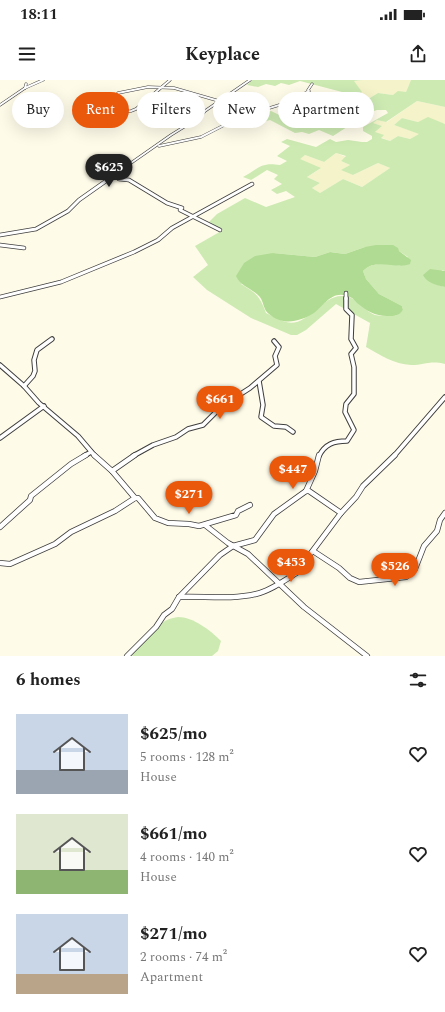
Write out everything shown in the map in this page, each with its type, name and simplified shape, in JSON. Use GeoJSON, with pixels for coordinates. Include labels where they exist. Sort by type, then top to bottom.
{"type":"FeatureCollection","features":[{"type":"Feature","properties":{"kind":"street"},"geometry":{"type":"LineString","coordinates":[[0,105],[25,88],[43,80]]}},
{"type":"Feature","properties":{"kind":"street"},"geometry":{"type":"LineString","coordinates":[[129,112],[136,109],[170,80]]}},
{"type":"Feature","properties":{"kind":"street"},"geometry":{"type":"LineString","coordinates":[[232,92],[250,80]]}},
{"type":"Feature","properties":{"kind":"street"},"geometry":{"type":"LineString","coordinates":[[25,88],[26,84]]}},
{"type":"Feature","properties":{"kind":"street"},"geometry":{"type":"LineString","coordinates":[[155,148],[163,144],[201,137],[240,117],[289,102],[309,91],[308,90],[312,84]]}},
{"type":"Feature","properties":{"kind":"street"},"geometry":{"type":"LineString","coordinates":[[123,92],[148,87],[163,87],[174,88],[213,99]]}},
{"type":"Feature","properties":{"kind":"street"},"geometry":{"type":"LineString","coordinates":[[0,235],[32,230],[68,211],[79,200],[213,106]]}},
{"type":"Feature","properties":{"kind":"street"},"geometry":{"type":"LineString","coordinates":[[114,175],[119,179],[129,180],[166,203],[182,208],[180,210],[220,230]]}},
{"type":"Feature","properties":{"kind":"street"},"geometry":{"type":"LineString","coordinates":[[0,297],[61,282],[134,252],[158,240],[172,228],[252,184]]}},
{"type":"Feature","properties":{"kind":"street"},"geometry":{"type":"LineString","coordinates":[[0,245],[24,248]]}},
{"type":"Feature","properties":{"kind":"street"},"geometry":{"type":"LineString","coordinates":[[127,656],[156,627],[164,615],[172,609],[179,597],[220,554],[233,546],[255,540],[274,514],[306,491],[308,482],[316,470],[318,456],[332,442],[347,441],[354,430],[345,412],[346,404],[354,394],[354,367],[351,362],[351,354],[356,348],[351,339],[353,328],[351,321],[352,315],[346,309],[346,293]]}},
{"type":"Feature","properties":{"kind":"street"},"geometry":{"type":"LineString","coordinates":[[24,386],[33,376],[35,370],[34,360],[37,350],[52,339]]}},
{"type":"Feature","properties":{"kind":"street"},"geometry":{"type":"LineString","coordinates":[[112,471],[153,445],[169,440],[188,429],[203,425],[222,406],[250,388],[277,365],[275,356],[279,347],[274,341]]}},
{"type":"Feature","properties":{"kind":"street"},"geometry":{"type":"LineString","coordinates":[[0,365],[78,436],[91,452],[112,471],[135,498],[138,498],[158,520],[169,523],[193,523],[198,526],[205,525],[236,515],[238,511],[250,505]]}},
{"type":"Feature","properties":{"kind":"street"},"geometry":{"type":"LineString","coordinates":[[258,381],[263,409],[263,414],[261,417],[274,426],[286,427],[293,432]]}},
{"type":"Feature","properties":{"kind":"street"},"geometry":{"type":"LineString","coordinates":[[179,597],[200,596],[222,598],[256,594],[279,584],[303,569],[341,512],[445,397]]}},
{"type":"Feature","properties":{"kind":"street"},"geometry":{"type":"LineString","coordinates":[[0,438],[44,406]]}},
{"type":"Feature","properties":{"kind":"street"},"geometry":{"type":"LineString","coordinates":[[0,527],[30,500],[31,496],[37,491],[71,464],[91,452]]}},
{"type":"Feature","properties":{"kind":"street"},"geometry":{"type":"LineString","coordinates":[[306,491],[315,494],[341,512]]}},
{"type":"Feature","properties":{"kind":"street"},"geometry":{"type":"LineString","coordinates":[[0,563],[10,564],[55,544],[71,532],[107,516],[135,498]]}},
{"type":"Feature","properties":{"kind":"street"},"geometry":{"type":"LineString","coordinates":[[313,552],[339,568],[350,578],[359,582],[406,577],[415,569],[424,546],[437,531],[440,520],[445,513]]}},
{"type":"Feature","properties":{"kind":"street"},"geometry":{"type":"LineString","coordinates":[[205,525],[233,546],[248,554],[304,607],[367,656]]}},
{"type":"Feature","properties":{"kind":"shaded area"},"geometry":{"type":"Polygon","coordinates":[[[411,80],[406,92],[393,95],[378,93],[374,95],[374,92],[354,92],[353,81],[411,80]]]}},
{"type":"Feature","properties":{"kind":"shaded area"},"geometry":{"type":"Polygon","coordinates":[[[417,101],[445,107],[445,124],[428,118],[418,122],[402,118],[394,125],[420,134],[410,139],[398,136],[390,141],[380,137],[375,132],[382,126],[374,124],[374,122],[377,120],[387,122],[417,101]]]}},
{"type":"Feature","properties":{"kind":"shaded area"},"geometry":{"type":"Polygon","coordinates":[[[336,153],[346,157],[341,161],[350,165],[342,170],[353,175],[378,163],[390,168],[362,187],[343,179],[320,193],[312,188],[320,183],[307,177],[320,169],[299,159],[305,155],[324,162],[336,153]]]}},
{"type":"Feature","properties":{"kind":"green space"},"geometry":{"type":"Polygon","coordinates":[[[252,80],[362,80],[354,81],[362,92],[342,92],[300,81],[289,85],[281,83],[275,86],[266,84],[258,87],[247,85],[252,80]]]}},
{"type":"Feature","properties":{"kind":"green space"},"geometry":{"type":"Polygon","coordinates":[[[411,80],[445,80],[445,107],[417,101],[386,122],[377,120],[374,122],[374,121],[388,113],[386,110],[374,111],[374,95],[378,93],[393,95],[398,91],[406,92],[411,80]]]}},
{"type":"Feature","properties":{"kind":"green space"},"geometry":{"type":"Polygon","coordinates":[[[271,111],[278,114],[278,124],[270,120],[271,111]]]}},
{"type":"Feature","properties":{"kind":"green space"},"geometry":{"type":"Polygon","coordinates":[[[428,117],[445,124],[445,271],[442,270],[435,284],[445,287],[445,364],[435,362],[411,365],[387,359],[366,347],[370,323],[336,304],[306,330],[297,335],[291,335],[251,318],[207,290],[193,277],[208,265],[195,246],[223,230],[209,222],[217,214],[245,198],[266,207],[295,197],[286,191],[277,194],[271,190],[282,184],[274,179],[278,175],[267,170],[251,180],[243,177],[264,165],[280,165],[287,161],[277,156],[290,146],[281,142],[287,139],[316,147],[330,139],[336,142],[348,140],[367,142],[372,139],[372,136],[363,131],[363,128],[374,128],[374,123],[382,126],[375,132],[384,135],[381,138],[390,141],[398,136],[410,139],[419,134],[394,125],[402,118],[418,122],[428,117]],[[336,153],[324,162],[305,155],[300,159],[321,168],[307,177],[320,183],[312,188],[320,193],[343,179],[362,187],[390,168],[378,163],[353,175],[341,170],[350,165],[341,161],[346,156],[336,153]],[[365,247],[345,254],[330,252],[315,257],[273,253],[241,284],[257,296],[266,313],[286,322],[294,323],[301,320],[328,300],[343,296],[352,298],[375,315],[394,316],[403,310],[402,306],[379,294],[366,279],[363,271],[371,266],[380,264],[400,266],[408,257],[399,251],[365,247]]]}},
{"type":"Feature","properties":{"kind":"green space"},"geometry":{"type":"Polygon","coordinates":[[[285,128],[345,128],[333,136],[319,130],[309,134],[302,132],[295,133],[285,128]]]}},
{"type":"Feature","properties":{"kind":"green space"},"geometry":{"type":"Polygon","coordinates":[[[376,245],[393,245],[411,260],[410,264],[399,266],[380,264],[368,267],[363,271],[366,279],[379,294],[402,306],[403,310],[396,315],[383,316],[375,314],[364,308],[351,297],[338,295],[329,299],[314,313],[303,319],[291,321],[280,320],[274,318],[267,312],[259,296],[243,285],[236,276],[244,263],[255,256],[273,253],[315,257],[330,252],[345,254],[376,245]]]}},
{"type":"Feature","properties":{"kind":"green space"},"geometry":{"type":"Polygon","coordinates":[[[430,269],[445,271],[445,287],[432,283],[425,278],[423,275],[430,269]]]}},
{"type":"Feature","properties":{"kind":"green space"},"geometry":{"type":"Polygon","coordinates":[[[178,617],[190,619],[212,633],[221,641],[218,651],[212,656],[132,656],[151,631],[163,622],[178,617]]]}}]}
